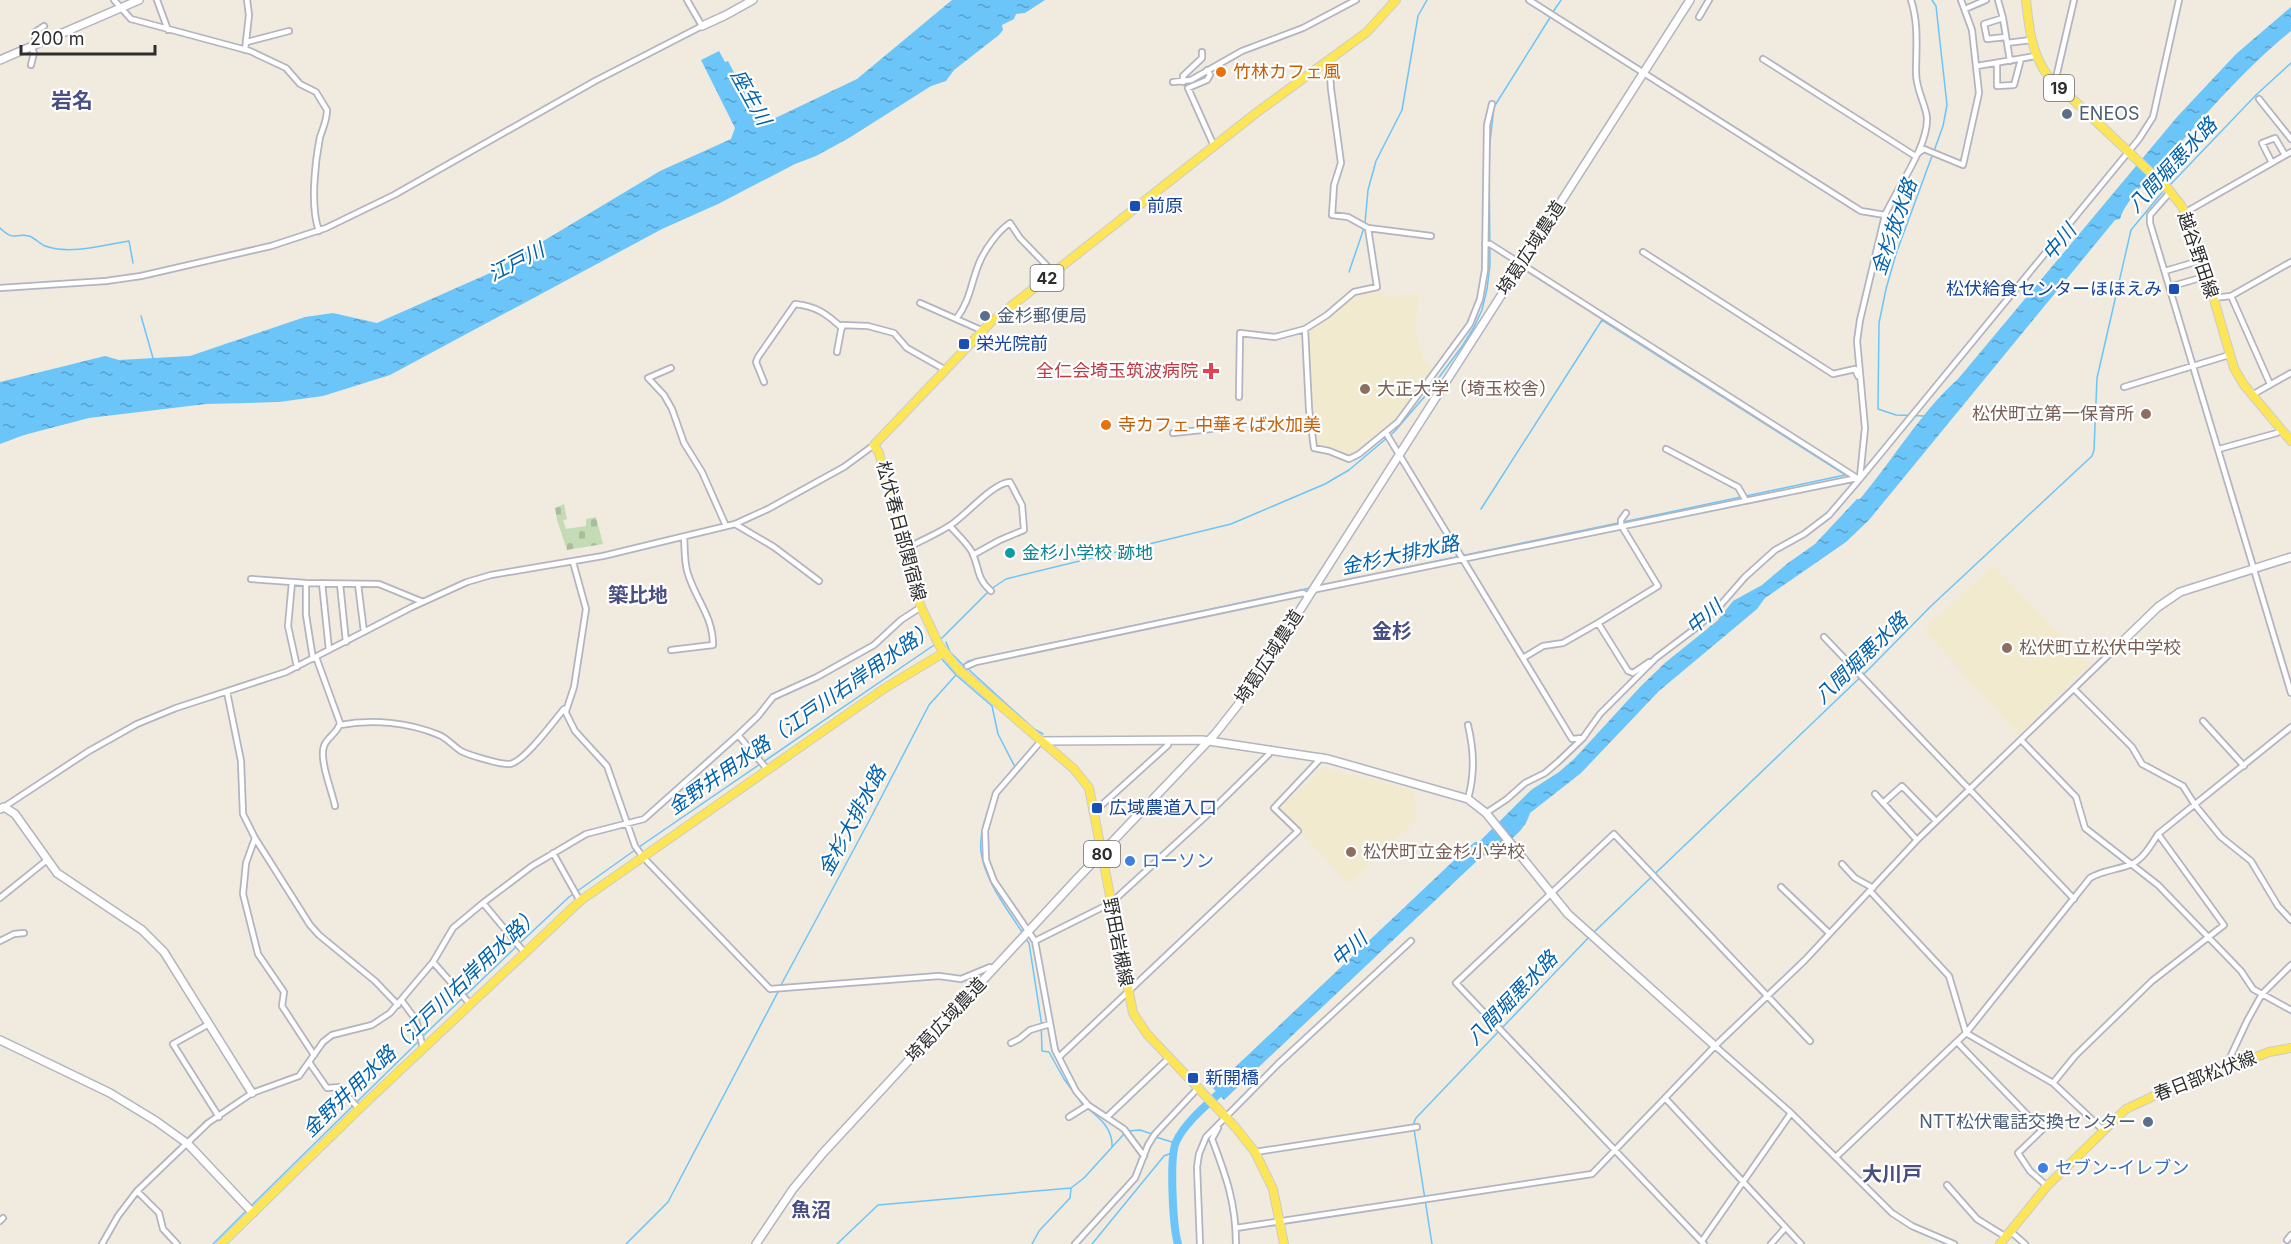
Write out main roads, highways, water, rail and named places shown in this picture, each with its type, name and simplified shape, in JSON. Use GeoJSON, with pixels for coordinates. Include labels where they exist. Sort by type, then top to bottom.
{"type":"FeatureCollection","features":[{"type":"Feature","properties":{"kind":"main road","name":"松伏春日部関宿線"},"geometry":{"type":"LineString","coordinates":[[939,646],[921,607],[879,453],[874,445],[981,330],[1329,58],[1367,32],[1396,0]]}},
{"type":"Feature","properties":{"kind":"main road","name":"越谷野田線"},"geometry":{"type":"LineString","coordinates":[[2026,0],[2031,40],[2044,71],[2054,83],[2170,190],[2186,212],[2229,355],[2239,377],[2291,441]]}},
{"type":"Feature","properties":{"kind":"main road","name":"野田岩槻線"},"geometry":{"type":"LineString","coordinates":[[939,646],[958,669],[1082,777],[1089,788],[1128,992],[1137,1021],[1255,1152],[1273,1189],[1284,1244]]}},
{"type":"Feature","properties":{"kind":"main road"},"geometry":{"type":"LineString","coordinates":[[221,1244],[359,1109],[580,901],[885,688],[939,646]]}},
{"type":"Feature","properties":{"kind":"main road","name":"春日部松伏線"},"geometry":{"type":"LineString","coordinates":[[2005,1237],[2047,1186],[2126,1109],[2145,1099],[2269,1052],[2291,1048]]}},
{"type":"Feature","properties":{"kind":"water","name":"江戸川"},"geometry":{"type":"Polygon","coordinates":[[[952,0],[1045,0],[1025,13],[1016,14],[1014,19],[1002,25],[1003,30],[999,35],[954,70],[946,81],[931,86],[849,138],[718,204],[662,229],[390,375],[323,396],[279,402],[206,404],[89,418],[24,435],[0,444],[0,382],[105,356],[119,360],[190,356],[305,317],[333,313],[377,323],[490,273],[660,171],[731,139],[735,128],[701,60],[719,51],[725,62],[728,61],[759,120],[767,122],[857,79],[952,0]]]}},
{"type":"Feature","properties":{"kind":"water"},"geometry":{"type":"Polygon","coordinates":[[[2291,7],[2291,31],[2239,78],[2136,192],[2120,219],[2115,220],[1869,520],[1846,542],[1765,598],[1757,609],[1659,691],[1581,773],[1530,813],[1516,835],[1480,858],[1224,1100],[1213,1088],[1465,850],[1475,842],[1479,842],[1531,790],[1574,759],[1641,686],[1666,662],[1717,621],[1733,601],[1762,585],[1815,544],[1857,499],[1860,499],[1931,407],[1958,379],[2177,117],[2236,54],[2291,7]]]}},
{"type":"Feature","properties":{"kind":"waterway"},"geometry":{"type":"LineString","coordinates":[[1365,223],[1368,190],[1376,161],[1402,110],[1418,16],[1427,0]]}},
{"type":"Feature","properties":{"kind":"waterway","name":"金野井用水路（江戸川右岸用水路）"},"geometry":{"type":"LineString","coordinates":[[1553,12],[1561,0]]}},
{"type":"Feature","properties":{"kind":"waterway","name":"金杉放水路"},"geometry":{"type":"LineString","coordinates":[[1932,0],[1936,6],[1947,105],[1943,126],[1934,151]]}},
{"type":"Feature","properties":{"kind":"waterway","name":"金野井用水路（江戸川右岸用水路）"},"geometry":{"type":"LineString","coordinates":[[991,589],[1006,579],[1231,524],[1325,484],[1349,470],[1394,432],[1426,395],[1463,345],[1482,310],[1490,265],[1489,151],[1494,107],[1551,16]]}},
{"type":"Feature","properties":{"kind":"waterway","name":"八間堀悪水路"},"geometry":{"type":"LineString","coordinates":[[2169,186],[2256,95],[2291,63]]}},
{"type":"Feature","properties":{"kind":"waterway","name":"金杉放水路"},"geometry":{"type":"LineString","coordinates":[[1925,416],[1896,415],[1878,409],[1879,323],[1896,254],[1932,156]]}},
{"type":"Feature","properties":{"kind":"waterway","name":"八間堀悪水路"},"geometry":{"type":"LineString","coordinates":[[1593,933],[1870,668],[1930,607],[2092,456],[2097,378],[2131,230],[2165,189]]}},
{"type":"Feature","properties":{"kind":"waterway"},"geometry":{"type":"LineString","coordinates":[[0,228],[9,235],[29,236],[55,249],[87,248],[129,241],[133,263]]}},
{"type":"Feature","properties":{"kind":"waterway"},"geometry":{"type":"LineString","coordinates":[[1349,272],[1364,228]]}},
{"type":"Feature","properties":{"kind":"waterway"},"geometry":{"type":"LineString","coordinates":[[141,316],[153,358]]}},
{"type":"Feature","properties":{"kind":"waterway"},"geometry":{"type":"LineString","coordinates":[[1481,509],[1602,320],[1844,474]]}},
{"type":"Feature","properties":{"kind":"waterway","name":"金杉大排水路"},"geometry":{"type":"LineString","coordinates":[[1746,496],[1845,475]]}},
{"type":"Feature","properties":{"kind":"waterway","name":"金杉大排水路"},"geometry":{"type":"LineString","coordinates":[[1623,522],[1741,497]]}},
{"type":"Feature","properties":{"kind":"waterway","name":"金杉大排水路"},"geometry":{"type":"LineString","coordinates":[[1318,586],[1618,523]]}},
{"type":"Feature","properties":{"kind":"waterway","name":"金杉大排水路"},"geometry":{"type":"LineString","coordinates":[[964,665],[968,661],[1310,588]]}},
{"type":"Feature","properties":{"kind":"waterway","name":"金野井用水路（江戸川右岸用水路）"},"geometry":{"type":"LineString","coordinates":[[940,640],[988,592]]}},
{"type":"Feature","properties":{"kind":"waterway"},"geometry":{"type":"LineString","coordinates":[[946,642],[950,652],[963,665]]}},
{"type":"Feature","properties":{"kind":"waterway","name":"金野井用水路（江戸川右岸用水路）"},"geometry":{"type":"LineString","coordinates":[[639,847],[934,645]]}},
{"type":"Feature","properties":{"kind":"waterway"},"geometry":{"type":"LineString","coordinates":[[940,657],[956,675],[992,706],[998,734],[1015,767],[997,789]]}},
{"type":"Feature","properties":{"kind":"waterway"},"geometry":{"type":"LineString","coordinates":[[967,668],[1034,729],[1043,734]]}},
{"type":"Feature","properties":{"kind":"waterway","name":"金杉大排水路"},"geometry":{"type":"LineString","coordinates":[[781,985],[929,705],[955,676]]}},
{"type":"Feature","properties":{"kind":"waterway"},"geometry":{"type":"LineString","coordinates":[[991,802],[981,839],[983,863],[997,894],[1022,932]]}},
{"type":"Feature","properties":{"kind":"waterway","name":"金野井用水路（江戸川右岸用水路）"},"geometry":{"type":"LineString","coordinates":[[520,943],[569,897],[635,850]]}},
{"type":"Feature","properties":{"kind":"waterway","name":"八間堀悪水路"},"geometry":{"type":"LineString","coordinates":[[1502,1028],[1590,936]]}},
{"type":"Feature","properties":{"kind":"waterway"},"geometry":{"type":"LineString","coordinates":[[1026,939],[1029,943],[1041,1020],[1042,1051],[1049,1052],[1064,1079],[1083,1105]]}},
{"type":"Feature","properties":{"kind":"waterway","name":"金野井用水路（江戸川右岸用水路）"},"geometry":{"type":"LineString","coordinates":[[423,1036],[517,946]]}},
{"type":"Feature","properties":{"kind":"waterway","name":"金杉大排水路"},"geometry":{"type":"LineString","coordinates":[[626,1244],[668,1202],[779,990]]}},
{"type":"Feature","properties":{"kind":"waterway","name":"八間堀悪水路"},"geometry":{"type":"LineString","coordinates":[[1413,1125],[1416,1118],[1499,1031]]}},
{"type":"Feature","properties":{"kind":"waterway","name":"金野井用水路（江戸川右岸用水路）"},"geometry":{"type":"LineString","coordinates":[[250,1207],[420,1040]]}},
{"type":"Feature","properties":{"kind":"waterway","name":"中川"},"geometry":{"type":"LineString","coordinates":[[1178,1244],[1172,1193],[1176,1142],[1191,1120],[1225,1088]]}},
{"type":"Feature","properties":{"kind":"waterway"},"geometry":{"type":"LineString","coordinates":[[1087,1108],[1108,1129],[1112,1147]]}},
{"type":"Feature","properties":{"kind":"waterway","name":"八間堀悪水路"},"geometry":{"type":"LineString","coordinates":[[1414,1129],[1432,1244]]}},
{"type":"Feature","properties":{"kind":"waterway"},"geometry":{"type":"LineString","coordinates":[[1128,1131],[1140,1130],[1152,1134]]}},
{"type":"Feature","properties":{"kind":"waterway"},"geometry":{"type":"LineString","coordinates":[[837,1244],[878,1205],[1071,1188],[1084,1178],[1124,1134]]}},
{"type":"Feature","properties":{"kind":"waterway"},"geometry":{"type":"LineString","coordinates":[[1156,1137],[1175,1143]]}},
{"type":"Feature","properties":{"kind":"waterway"},"geometry":{"type":"LineString","coordinates":[[1092,1244],[1164,1156],[1174,1152]]}},
{"type":"Feature","properties":{"kind":"waterway"},"geometry":{"type":"LineString","coordinates":[[1032,1244],[1039,1231],[1070,1198],[1071,1189]]}},
{"type":"Feature","properties":{"kind":"waterway","name":"金野井用水路（江戸川右岸用水路）"},"geometry":{"type":"LineString","coordinates":[[213,1244],[247,1210]]}},
{"type":"Feature","properties":{"kind":"place","name":"竹林カフェ風"},"geometry":{"type":"Point","coordinates":[1221,72]}},
{"type":"Feature","properties":{"kind":"place","name":"ENEOS"},"geometry":{"type":"Point","coordinates":[2067,114]}},
{"type":"Feature","properties":{"kind":"place","name":"前原"},"geometry":{"type":"Point","coordinates":[1135,206]}},
{"type":"Feature","properties":{"kind":"place","name":"松伏給食センターほほえみ"},"geometry":{"type":"Point","coordinates":[2174,289]}},
{"type":"Feature","properties":{"kind":"place","name":"金杉郵便局"},"geometry":{"type":"Point","coordinates":[985,316]}},
{"type":"Feature","properties":{"kind":"place","name":"栄光院前"},"geometry":{"type":"Point","coordinates":[964,344]}},
{"type":"Feature","properties":{"kind":"place","name":"全仁会埼玉筑波病院"},"geometry":{"type":"Point","coordinates":[1211,371]}},
{"type":"Feature","properties":{"kind":"place","name":"大正大学（埼玉校舎）"},"geometry":{"type":"Point","coordinates":[1365,389]}},
{"type":"Feature","properties":{"kind":"place","name":"松伏町立第一保育所"},"geometry":{"type":"Point","coordinates":[2146,414]}},
{"type":"Feature","properties":{"kind":"place","name":"寺カフェ 中華そば水加美"},"geometry":{"type":"Point","coordinates":[1106,425]}},
{"type":"Feature","properties":{"kind":"place","name":"金杉小学校 跡地"},"geometry":{"type":"Point","coordinates":[1010,553]}},
{"type":"Feature","properties":{"kind":"place","name":"松伏町立松伏中学校"},"geometry":{"type":"Point","coordinates":[2007,648]}},
{"type":"Feature","properties":{"kind":"place","name":"広域農道入口"},"geometry":{"type":"Point","coordinates":[1097,808]}},
{"type":"Feature","properties":{"kind":"place","name":"松伏町立金杉小学校"},"geometry":{"type":"Point","coordinates":[1351,852]}},
{"type":"Feature","properties":{"kind":"place","name":"ローソン"},"geometry":{"type":"Point","coordinates":[1130,861]}},
{"type":"Feature","properties":{"kind":"place","name":"新開橋"},"geometry":{"type":"Point","coordinates":[1193,1078]}},
{"type":"Feature","properties":{"kind":"place","name":"NTT松伏電話交換センター"},"geometry":{"type":"Point","coordinates":[2148,1122]}},
{"type":"Feature","properties":{"kind":"place","name":"セブン-イレブン"},"geometry":{"type":"Point","coordinates":[2043,1168]}},
{"type":"Feature","properties":{"kind":"district","name":"岩名"},"geometry":{"type":"Point","coordinates":[72,101]}},
{"type":"Feature","properties":{"kind":"district","name":"築比地"},"geometry":{"type":"Point","coordinates":[638,595]}},
{"type":"Feature","properties":{"kind":"district","name":"金杉"},"geometry":{"type":"Point","coordinates":[1392,631]}},
{"type":"Feature","properties":{"kind":"district","name":"大川戸"},"geometry":{"type":"Point","coordinates":[1892,1174]}},
{"type":"Feature","properties":{"kind":"district","name":"魚沼"},"geometry":{"type":"Point","coordinates":[811,1210]}},
{"type":"Feature","properties":{"kind":"water label","name":"座生川"},"geometry":{"type":"Point","coordinates":[751,97]}}]}
